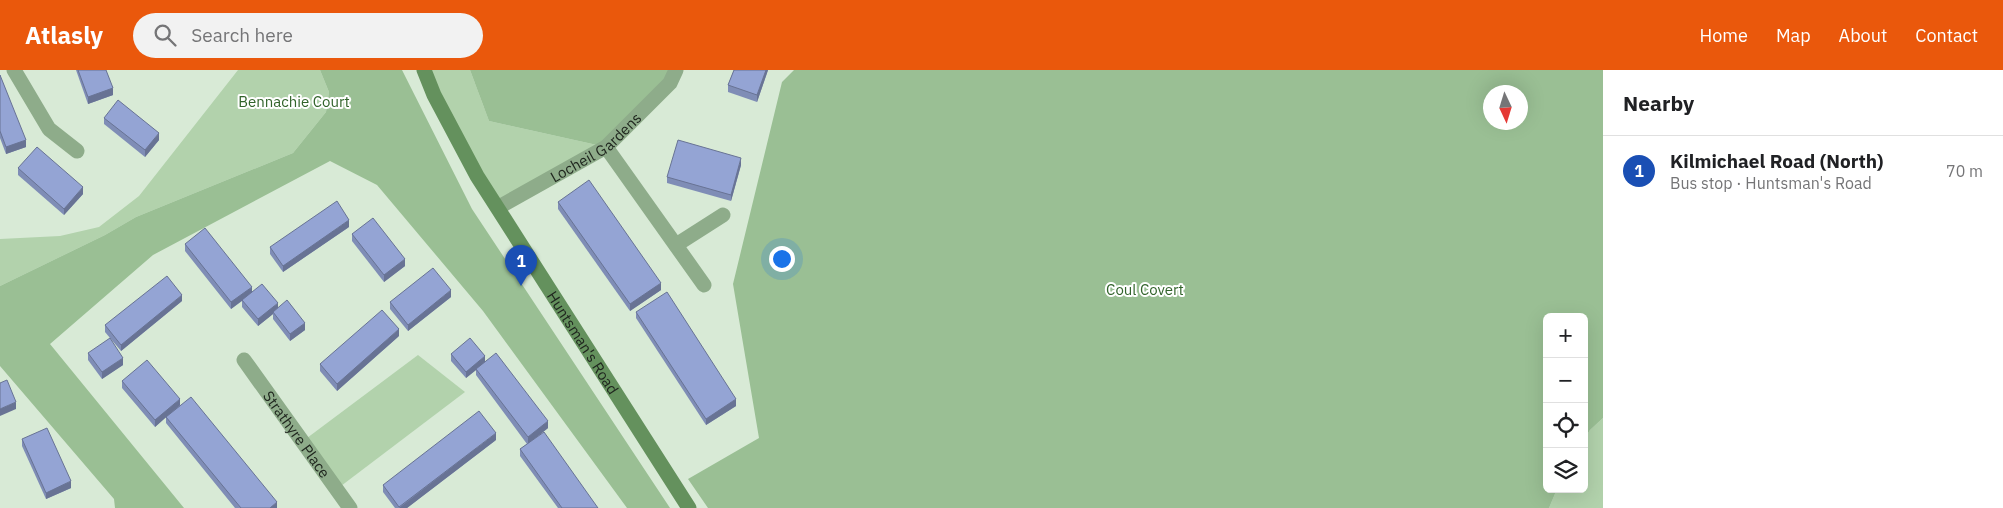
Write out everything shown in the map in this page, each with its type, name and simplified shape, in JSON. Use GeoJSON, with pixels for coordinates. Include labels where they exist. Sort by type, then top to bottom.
{"type":"FeatureCollection","features":[{"type":"Feature","properties":{"kind":"street"},"geometry":{"type":"LineString","coordinates":[[14,70],[50,129],[77,151]]}},
{"type":"Feature","properties":{"kind":"street","name":"Huntsman's Road"},"geometry":{"type":"LineString","coordinates":[[424,70],[454,135],[478,176],[689,508]]}},
{"type":"Feature","properties":{"kind":"street","name":"Locheil Gardens"},"geometry":{"type":"LineString","coordinates":[[499,207],[606,147],[670,83],[676,70]]}},
{"type":"Feature","properties":{"kind":"street"},"geometry":{"type":"LineString","coordinates":[[606,147],[704,285]]}},
{"type":"Feature","properties":{"kind":"street"},"geometry":{"type":"LineString","coordinates":[[676,245],[723,215]]}},
{"type":"Feature","properties":{"kind":"street","name":"Strathyre Place"},"geometry":{"type":"LineString","coordinates":[[244,360],[350,508]]}},
{"type":"Feature","properties":{"kind":"green space","name":"Bennachie Court"},"geometry":{"type":"Polygon","coordinates":[[[238,70],[320,70],[329,92],[326,112],[293,153],[136,217],[105,235],[0,286],[0,239],[60,236],[99,227],[139,196],[238,70]]]}},
{"type":"Feature","properties":{"kind":"green space"},"geometry":{"type":"Polygon","coordinates":[[[320,70],[402,70],[472,209],[670,508],[627,508],[483,311],[377,185],[330,161],[153,255],[50,344],[184,508],[115,508],[114,499],[0,366],[0,286],[105,235],[136,217],[293,153],[326,112],[329,92],[320,70]]]}},
{"type":"Feature","properties":{"kind":"green space"},"geometry":{"type":"Polygon","coordinates":[[[424,70],[470,70],[489,121],[606,147],[499,207],[424,70]]]}},
{"type":"Feature","properties":{"kind":"green space"},"geometry":{"type":"Polygon","coordinates":[[[470,70],[676,70],[606,147],[489,121],[470,70]]]}},
{"type":"Feature","properties":{"kind":"green space","name":"Coul Covert"},"geometry":{"type":"Polygon","coordinates":[[[794,70],[1603,70],[1603,418],[1588,433],[1588,313],[1543,313],[1543,493],[1555,493],[1549,508],[708,508],[688,479],[759,438],[733,284],[782,82],[794,70]]]}},
{"type":"Feature","properties":{"kind":"green space"},"geometry":{"type":"Polygon","coordinates":[[[418,355],[465,392],[337,489],[303,441],[418,355]]]}},
{"type":"Feature","properties":{"kind":"green space"},"geometry":{"type":"Polygon","coordinates":[[[1603,418],[1603,508],[1549,508],[1555,493],[1588,493],[1588,433],[1603,418]]]}},
{"type":"Feature","properties":{"kind":"building"},"geometry":{"type":"Polygon","coordinates":[[[78,70],[106,70],[113,88],[88,97],[78,70]]]}},
{"type":"Feature","properties":{"kind":"building"},"geometry":{"type":"Polygon","coordinates":[[[734,70],[766,70],[757,95],[728,85],[734,70]]]}},
{"type":"Feature","properties":{"kind":"building"},"geometry":{"type":"Polygon","coordinates":[[[0,75],[26,140],[6,147],[0,131],[0,75]]]}},
{"type":"Feature","properties":{"kind":"building"},"geometry":{"type":"Polygon","coordinates":[[[118,100],[159,133],[145,150],[104,118],[118,100]]]}},
{"type":"Feature","properties":{"kind":"building"},"geometry":{"type":"Polygon","coordinates":[[[678,140],[741,158],[731,195],[667,177],[678,140]]]}},
{"type":"Feature","properties":{"kind":"building"},"geometry":{"type":"Polygon","coordinates":[[[37,147],[83,187],[64,209],[18,168],[37,147]]]}},
{"type":"Feature","properties":{"kind":"building"},"geometry":{"type":"Polygon","coordinates":[[[589,180],[661,283],[630,304],[558,202],[589,180]]]}},
{"type":"Feature","properties":{"kind":"building"},"geometry":{"type":"Polygon","coordinates":[[[337,201],[349,220],[283,266],[270,247],[337,201]]]}},
{"type":"Feature","properties":{"kind":"building"},"geometry":{"type":"Polygon","coordinates":[[[373,218],[405,259],[384,275],[352,234],[373,218]]]}},
{"type":"Feature","properties":{"kind":"building"},"geometry":{"type":"Polygon","coordinates":[[[205,228],[252,287],[231,302],[185,244],[205,228]]]}},
{"type":"Feature","properties":{"kind":"building"},"geometry":{"type":"Polygon","coordinates":[[[433,268],[451,290],[408,325],[390,302],[433,268]]]}},
{"type":"Feature","properties":{"kind":"building"},"geometry":{"type":"Polygon","coordinates":[[[167,276],[182,295],[121,345],[105,325],[167,276]]]}},
{"type":"Feature","properties":{"kind":"building"},"geometry":{"type":"Polygon","coordinates":[[[262,284],[278,303],[258,319],[242,300],[262,284]]]}},
{"type":"Feature","properties":{"kind":"building"},"geometry":{"type":"Polygon","coordinates":[[[667,292],[736,399],[706,419],[636,312],[667,292]]]}},
{"type":"Feature","properties":{"kind":"building"},"geometry":{"type":"Polygon","coordinates":[[[287,300],[305,323],[290,334],[273,312],[287,300]]]}},
{"type":"Feature","properties":{"kind":"building"},"geometry":{"type":"Polygon","coordinates":[[[382,310],[399,329],[337,384],[320,364],[382,310]]]}},
{"type":"Feature","properties":{"kind":"building"},"geometry":{"type":"Polygon","coordinates":[[[110,338],[123,358],[102,372],[88,353],[110,338]]]}},
{"type":"Feature","properties":{"kind":"building"},"geometry":{"type":"Polygon","coordinates":[[[470,338],[485,356],[466,372],[451,354],[470,338]]]}},
{"type":"Feature","properties":{"kind":"building"},"geometry":{"type":"Polygon","coordinates":[[[496,353],[548,421],[528,437],[476,369],[496,353]]]}},
{"type":"Feature","properties":{"kind":"building"},"geometry":{"type":"Polygon","coordinates":[[[147,360],[180,399],[155,420],[122,381],[147,360]]]}},
{"type":"Feature","properties":{"kind":"building"},"geometry":{"type":"Polygon","coordinates":[[[7,380],[16,402],[0,409],[0,383],[7,380]]]}},
{"type":"Feature","properties":{"kind":"building"},"geometry":{"type":"Polygon","coordinates":[[[191,397],[277,502],[270,508],[241,508],[166,417],[191,397]]]}},
{"type":"Feature","properties":{"kind":"building"},"geometry":{"type":"Polygon","coordinates":[[[479,411],[496,433],[399,507],[383,485],[479,411]]]}},
{"type":"Feature","properties":{"kind":"building"},"geometry":{"type":"Polygon","coordinates":[[[47,428],[71,481],[46,493],[22,439],[47,428]]]}},
{"type":"Feature","properties":{"kind":"building"},"geometry":{"type":"Polygon","coordinates":[[[544,432],[598,508],[562,508],[520,449],[544,432]]]}},
{"type":"Feature","properties":{"kind":"place","name":"Kilmichael Road (North)"},"geometry":{"type":"Point","coordinates":[521,286]}}]}
